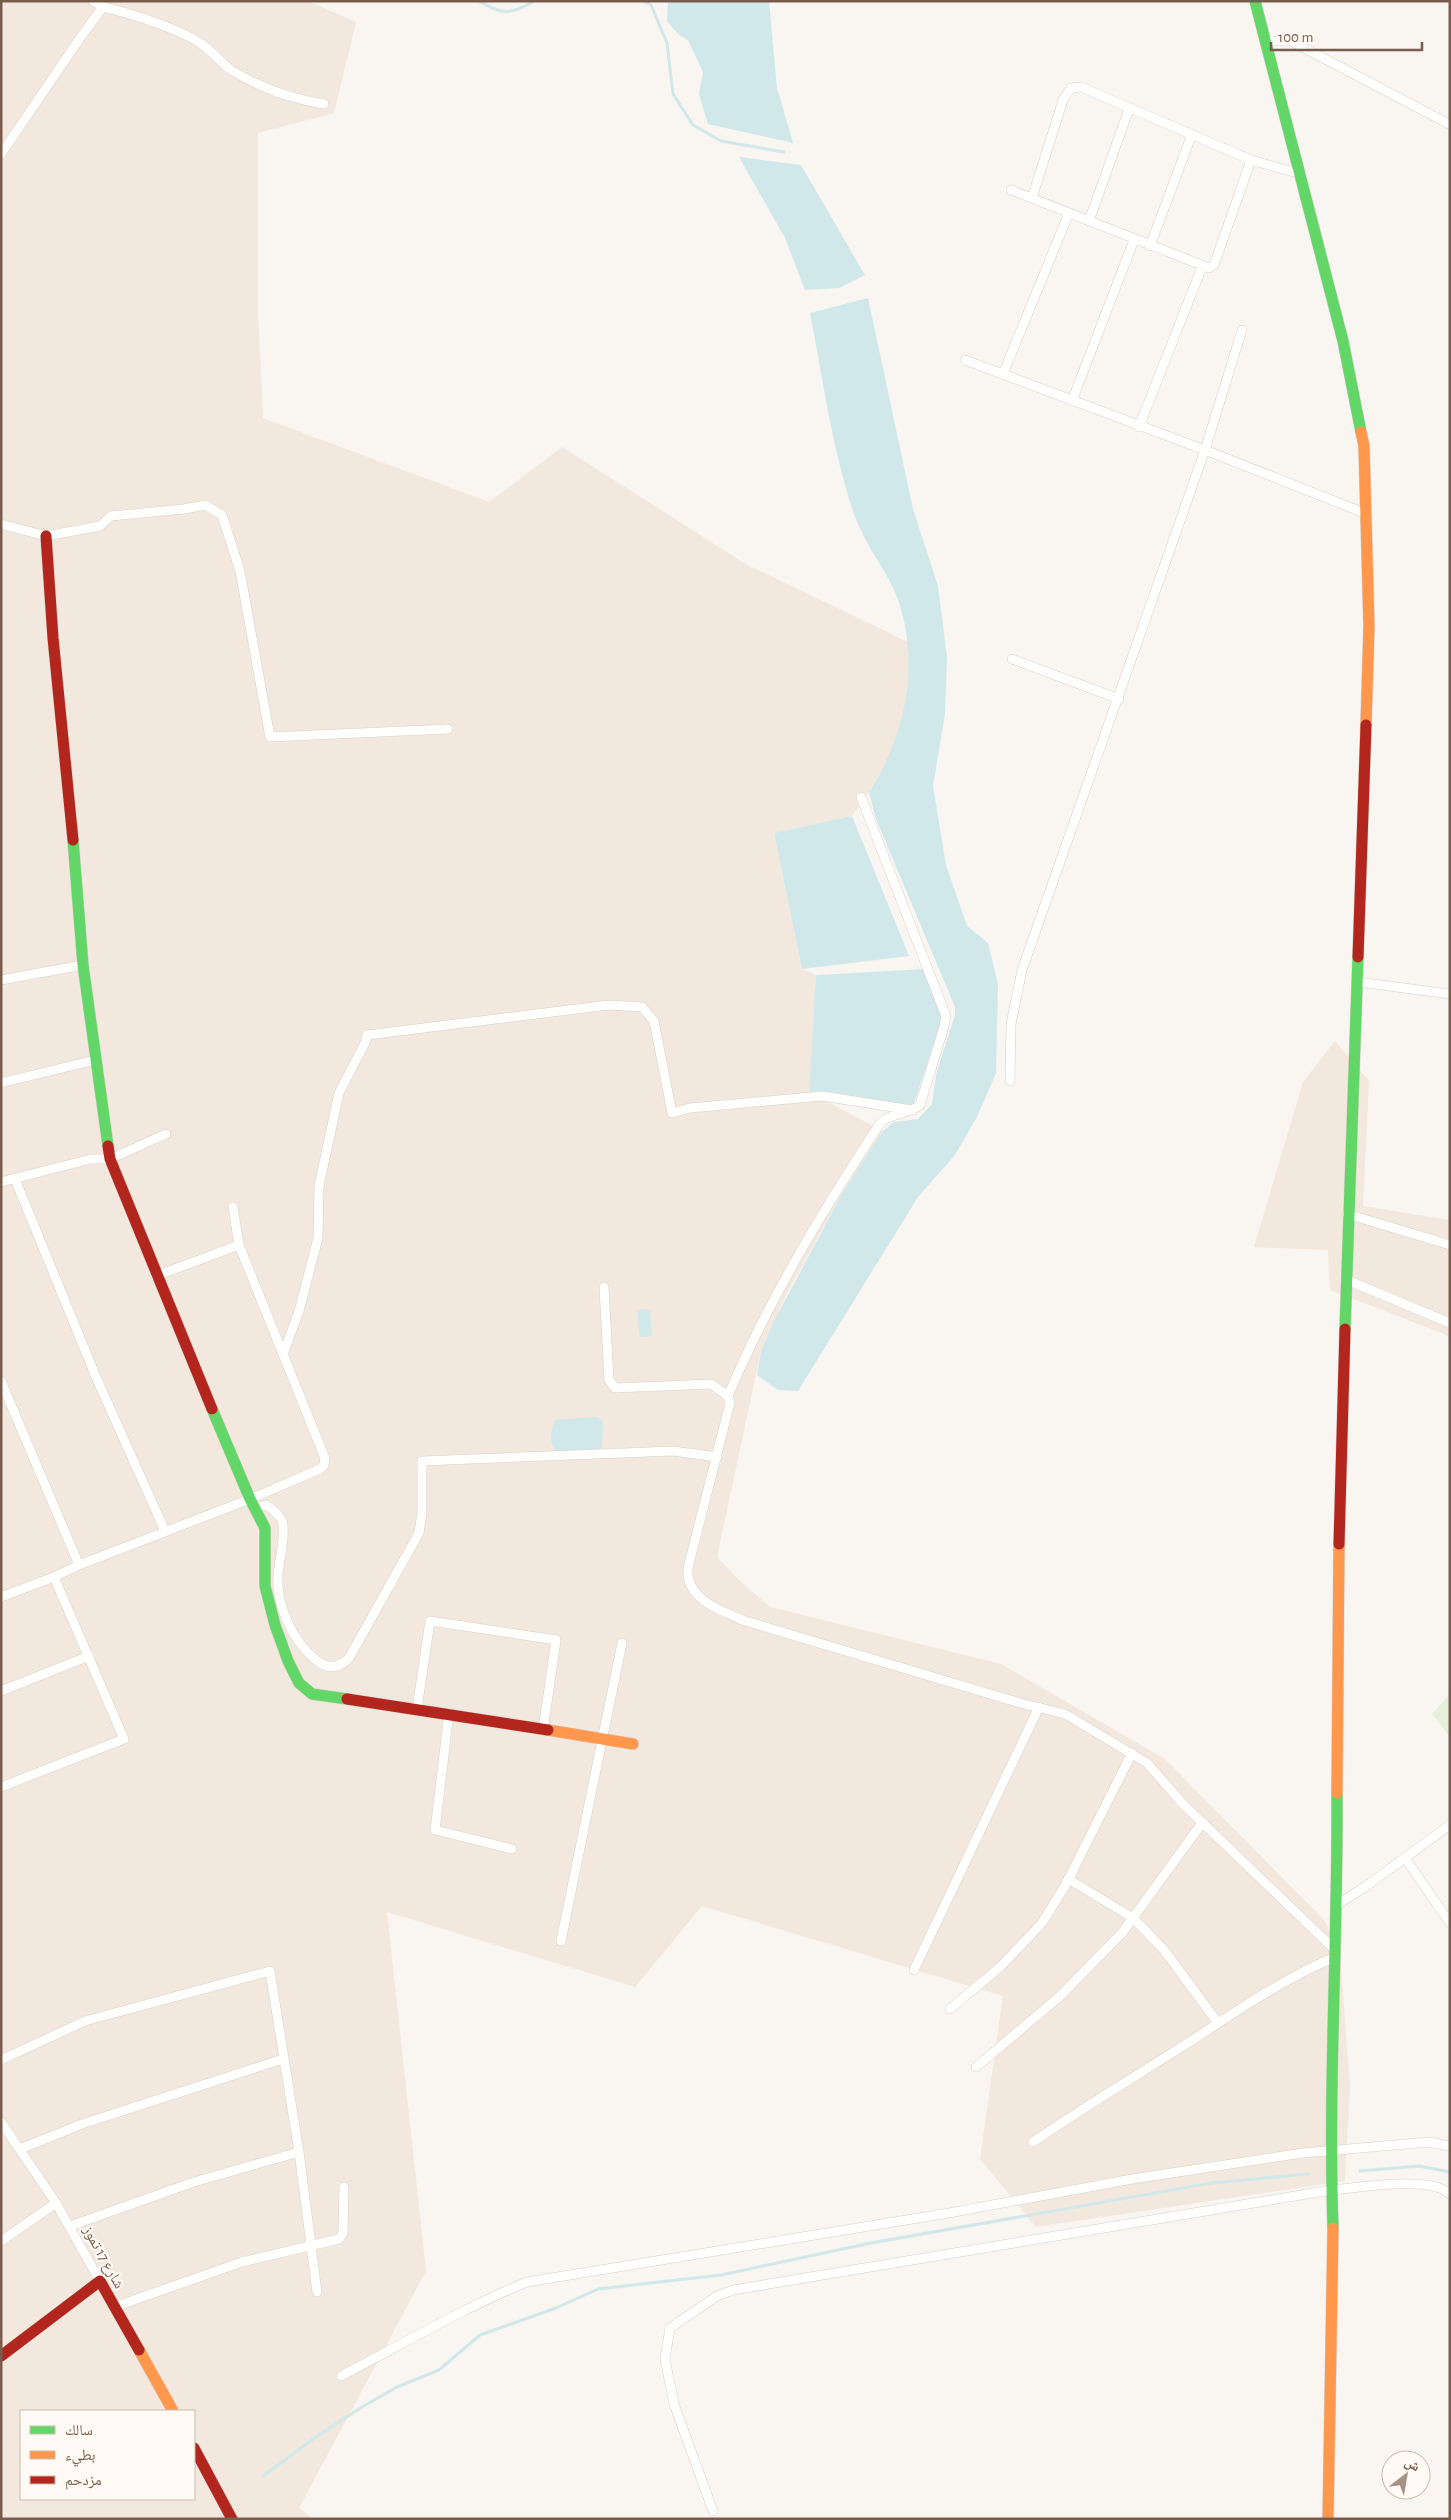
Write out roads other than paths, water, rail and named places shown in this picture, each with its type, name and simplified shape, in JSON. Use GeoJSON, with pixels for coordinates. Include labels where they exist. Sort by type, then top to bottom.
{"type":"FeatureCollection","features":[{"type":"Feature","properties":{"kind":"street"},"geometry":{"type":"LineString","coordinates":[[93,1],[103,7],[134,14],[203,45],[231,70],[264,86],[307,101],[324,104]]}},
{"type":"Feature","properties":{"kind":"street"},"geometry":{"type":"LineString","coordinates":[[1255,1],[1343,341],[1364,446],[1366,514],[1369,626],[1358,982],[1347,1214],[1347,1280],[1340,1483],[1337,1700],[1338,1904],[1333,1953],[1330,2151],[1332,2237],[1328,2519]]}},
{"type":"Feature","properties":{"kind":"street"},"geometry":{"type":"LineString","coordinates":[[1,154],[103,7]]}},
{"type":"Feature","properties":{"kind":"street"},"geometry":{"type":"LineString","coordinates":[[1266,41],[1291,41],[1449,124]]}},
{"type":"Feature","properties":{"kind":"street"},"geometry":{"type":"LineString","coordinates":[[1032,198],[1063,100],[1071,88],[1081,87],[1251,160],[1301,174]]}},
{"type":"Feature","properties":{"kind":"street"},"geometry":{"type":"LineString","coordinates":[[1089,221],[1130,109]]}},
{"type":"Feature","properties":{"kind":"street"},"geometry":{"type":"LineString","coordinates":[[1150,246],[1192,134]]}},
{"type":"Feature","properties":{"kind":"street"},"geometry":{"type":"LineString","coordinates":[[1012,190],[1202,267],[1209,268],[1214,265],[1251,160]]}},
{"type":"Feature","properties":{"kind":"street"},"geometry":{"type":"LineString","coordinates":[[1003,374],[1069,213]]}},
{"type":"Feature","properties":{"kind":"street"},"geometry":{"type":"LineString","coordinates":[[1072,401],[1134,240]]}},
{"type":"Feature","properties":{"kind":"street"},"geometry":{"type":"LineString","coordinates":[[1139,427],[1202,267]]}},
{"type":"Feature","properties":{"kind":"street"},"geometry":{"type":"LineString","coordinates":[[1010,1081],[1011,1024],[1022,970],[1119,699],[1205,450],[1242,330]]}},
{"type":"Feature","properties":{"kind":"street"},"geometry":{"type":"LineString","coordinates":[[966,360],[1139,427],[1205,450],[1366,514]]}},
{"type":"Feature","properties":{"kind":"street"},"geometry":{"type":"LineString","coordinates":[[1,524],[46,536],[100,526],[111,516],[184,509],[205,505],[222,515],[240,571],[270,737],[448,729]]}},
{"type":"Feature","properties":{"kind":"street"},"geometry":{"type":"LineString","coordinates":[[46,536],[53,638],[66,745],[83,965],[110,1159],[156,1276],[252,1504],[265,1528],[265,1586],[288,1661],[299,1683],[312,1694],[449,1713],[632,1744]]}},
{"type":"Feature","properties":{"kind":"street"},"geometry":{"type":"LineString","coordinates":[[1012,659],[1119,699]]}},
{"type":"Feature","properties":{"kind":"street"},"geometry":{"type":"LineString","coordinates":[[861,797],[946,1016],[920,1105],[912,1110],[887,1117],[881,1122],[821,1214],[753,1336],[728,1396],[730,1403],[692,1552],[688,1575],[693,1588],[706,1603],[742,1620],[1066,1714],[1147,1763],[1202,1823],[1333,1953]]}},
{"type":"Feature","properties":{"kind":"street"},"geometry":{"type":"LineString","coordinates":[[1,980],[83,965]]}},
{"type":"Feature","properties":{"kind":"street"},"geometry":{"type":"LineString","coordinates":[[1358,982],[1450,994]]}},
{"type":"Feature","properties":{"kind":"street"},"geometry":{"type":"LineString","coordinates":[[284,1352],[299,1311],[318,1238],[319,1186],[340,1093],[365,1043],[367,1035],[609,1005],[642,1007],[654,1020],[672,1113],[690,1108],[822,1096],[912,1110]]}},
{"type":"Feature","properties":{"kind":"street"},"geometry":{"type":"LineString","coordinates":[[1,1083],[95,1060]]}},
{"type":"Feature","properties":{"kind":"street"},"geometry":{"type":"LineString","coordinates":[[1,1182],[91,1159],[110,1159],[166,1134]]}},
{"type":"Feature","properties":{"kind":"street"},"geometry":{"type":"LineString","coordinates":[[14,1179],[96,1377],[164,1531]]}},
{"type":"Feature","properties":{"kind":"street"},"geometry":{"type":"LineString","coordinates":[[1,1597],[54,1578],[78,1565],[164,1531],[252,1504],[320,1470],[324,1466],[325,1458],[284,1352],[239,1245],[233,1207]]}},
{"type":"Feature","properties":{"kind":"street"},"geometry":{"type":"LineString","coordinates":[[1347,1214],[1450,1245]]}},
{"type":"Feature","properties":{"kind":"street"},"geometry":{"type":"LineString","coordinates":[[156,1276],[239,1245]]}},
{"type":"Feature","properties":{"kind":"street"},"geometry":{"type":"LineString","coordinates":[[1347,1280],[1450,1323]]}},
{"type":"Feature","properties":{"kind":"street"},"geometry":{"type":"LineString","coordinates":[[604,1287],[609,1380],[615,1388],[711,1384],[728,1396]]}},
{"type":"Feature","properties":{"kind":"street"},"geometry":{"type":"LineString","coordinates":[[1,1381],[78,1565]]}},
{"type":"Feature","properties":{"kind":"street"},"geometry":{"type":"LineString","coordinates":[[252,1504],[266,1505],[276,1512],[283,1524],[278,1577],[279,1596],[290,1629],[307,1653],[321,1664],[332,1668],[343,1664],[349,1658],[419,1532],[422,1513],[422,1461],[673,1451],[717,1457]]}},
{"type":"Feature","properties":{"kind":"street"},"geometry":{"type":"LineString","coordinates":[[1,1787],[124,1739],[54,1578]]}},
{"type":"Feature","properties":{"kind":"street"},"geometry":{"type":"LineString","coordinates":[[417,1709],[430,1621],[556,1640],[542,1730]]}},
{"type":"Feature","properties":{"kind":"street"},"geometry":{"type":"LineString","coordinates":[[561,1942],[622,1643]]}},
{"type":"Feature","properties":{"kind":"street"},"geometry":{"type":"LineString","coordinates":[[1,1691],[89,1656]]}},
{"type":"Feature","properties":{"kind":"street"},"geometry":{"type":"LineString","coordinates":[[914,1970],[1039,1707]]}},
{"type":"Feature","properties":{"kind":"street"},"geometry":{"type":"LineString","coordinates":[[449,1713],[435,1830],[512,1850]]}},
{"type":"Feature","properties":{"kind":"street"},"geometry":{"type":"LineString","coordinates":[[950,2009],[1000,1967],[1042,1923],[1068,1879],[1132,1753]]}},
{"type":"Feature","properties":{"kind":"street"},"geometry":{"type":"LineString","coordinates":[[976,2066],[1059,1998],[1122,1933],[1202,1823]]}},
{"type":"Feature","properties":{"kind":"street"},"geometry":{"type":"LineString","coordinates":[[1338,1904],[1450,1825]]}},
{"type":"Feature","properties":{"kind":"street"},"geometry":{"type":"LineString","coordinates":[[1405,1858],[1450,1923]]}},
{"type":"Feature","properties":{"kind":"street"},"geometry":{"type":"LineString","coordinates":[[1068,1879],[1133,1918],[1164,1950],[1218,2023]]}},
{"type":"Feature","properties":{"kind":"street"},"geometry":{"type":"LineString","coordinates":[[1033,2142],[1072,2115],[1218,2023],[1333,1953]]}},
{"type":"Feature","properties":{"kind":"street"},"geometry":{"type":"LineString","coordinates":[[1,2060],[85,2021],[270,1971],[299,2152],[317,2292]]}},
{"type":"Feature","properties":{"kind":"street"},"geometry":{"type":"LineString","coordinates":[[20,2149],[82,2124],[284,2059]]}},
{"type":"Feature","properties":{"kind":"street","name":"شارع 17 تموز"},"geometry":{"type":"LineString","coordinates":[[2,2126],[20,2149],[70,2226],[172,2410]]}},
{"type":"Feature","properties":{"kind":"street"},"geometry":{"type":"LineString","coordinates":[[341,2376],[451,2320],[484,2299],[527,2282],[949,2213],[1132,2179],[1303,2153],[1429,2142],[1450,2146]]}},
{"type":"Feature","properties":{"kind":"street"},"geometry":{"type":"LineString","coordinates":[[70,2226],[194,2182],[299,2152]]}},
{"type":"Feature","properties":{"kind":"street"},"geometry":{"type":"LineString","coordinates":[[713,2511],[674,2404],[665,2359],[670,2328],[717,2296],[733,2290],[1331,2190],[1424,2184],[1444,2189],[1450,2194]]}},
{"type":"Feature","properties":{"kind":"street"},"geometry":{"type":"LineString","coordinates":[[114,2307],[242,2262],[339,2240],[343,2233],[344,2187]]}},
{"type":"Feature","properties":{"kind":"street"},"geometry":{"type":"LineString","coordinates":[[1,2241],[56,2203]]}},
{"type":"Feature","properties":{"kind":"street"},"geometry":{"type":"LineString","coordinates":[[1,2356],[100,2281]]}},
{"type":"Feature","properties":{"kind":"street"},"geometry":{"type":"LineString","coordinates":[[195,2450],[232,2519]]}},
{"type":"Feature","properties":{"kind":"water"},"geometry":{"type":"Polygon","coordinates":[[[668,1],[769,1],[777,88],[793,143],[708,124],[699,94],[703,72],[688,40],[679,35],[667,21],[668,1]]]}},
{"type":"Feature","properties":{"kind":"water"},"geometry":{"type":"Polygon","coordinates":[[[739,157],[801,165],[865,275],[839,288],[805,290],[785,238],[739,157]]]}},
{"type":"Feature","properties":{"kind":"water"},"geometry":{"type":"Polygon","coordinates":[[[868,298],[913,509],[938,586],[947,658],[945,714],[933,786],[946,865],[967,926],[988,943],[998,984],[996,1073],[977,1117],[955,1155],[918,1197],[798,1391],[778,1390],[757,1375],[761,1351],[774,1321],[843,1192],[883,1131],[894,1122],[918,1119],[932,1104],[936,1075],[955,1015],[955,1007],[876,819],[869,792],[882,770],[900,722],[906,698],[908,647],[897,597],[862,532],[850,501],[831,427],[810,313],[868,298]]]}},
{"type":"Feature","properties":{"kind":"water"},"geometry":{"type":"Polygon","coordinates":[[[852,816],[909,956],[802,969],[774,833],[852,816]]]}},
{"type":"Feature","properties":{"kind":"water"},"geometry":{"type":"Polygon","coordinates":[[[925,969],[943,1016],[913,1106],[823,1091],[809,1092],[816,975],[925,969]]]}},
{"type":"Feature","properties":{"kind":"water"},"geometry":{"type":"Polygon","coordinates":[[[650,1309],[652,1336],[640,1337],[637,1310],[650,1309]]]}},
{"type":"Feature","properties":{"kind":"water"},"geometry":{"type":"Polygon","coordinates":[[[597,1417],[603,1422],[602,1447],[596,1451],[556,1452],[552,1445],[551,1437],[555,1420],[597,1417]]]}},
{"type":"Feature","properties":{"kind":"waterway"},"geometry":{"type":"LineString","coordinates":[[478,1],[494,9],[506,12],[518,9],[534,1]]}},
{"type":"Feature","properties":{"kind":"waterway"},"geometry":{"type":"LineString","coordinates":[[643,1],[651,5],[667,43],[673,94],[693,125],[721,141],[784,152]]}},
{"type":"Feature","properties":{"kind":"waterway"},"geometry":{"type":"LineString","coordinates":[[1360,2171],[1419,2166],[1450,2172]]}},
{"type":"Feature","properties":{"kind":"waterway"},"geometry":{"type":"LineString","coordinates":[[263,2476],[316,2437],[362,2407],[397,2387],[439,2370],[480,2335],[556,2308],[598,2289],[721,2275],[871,2243],[1212,2183],[1308,2174]]}}]}
